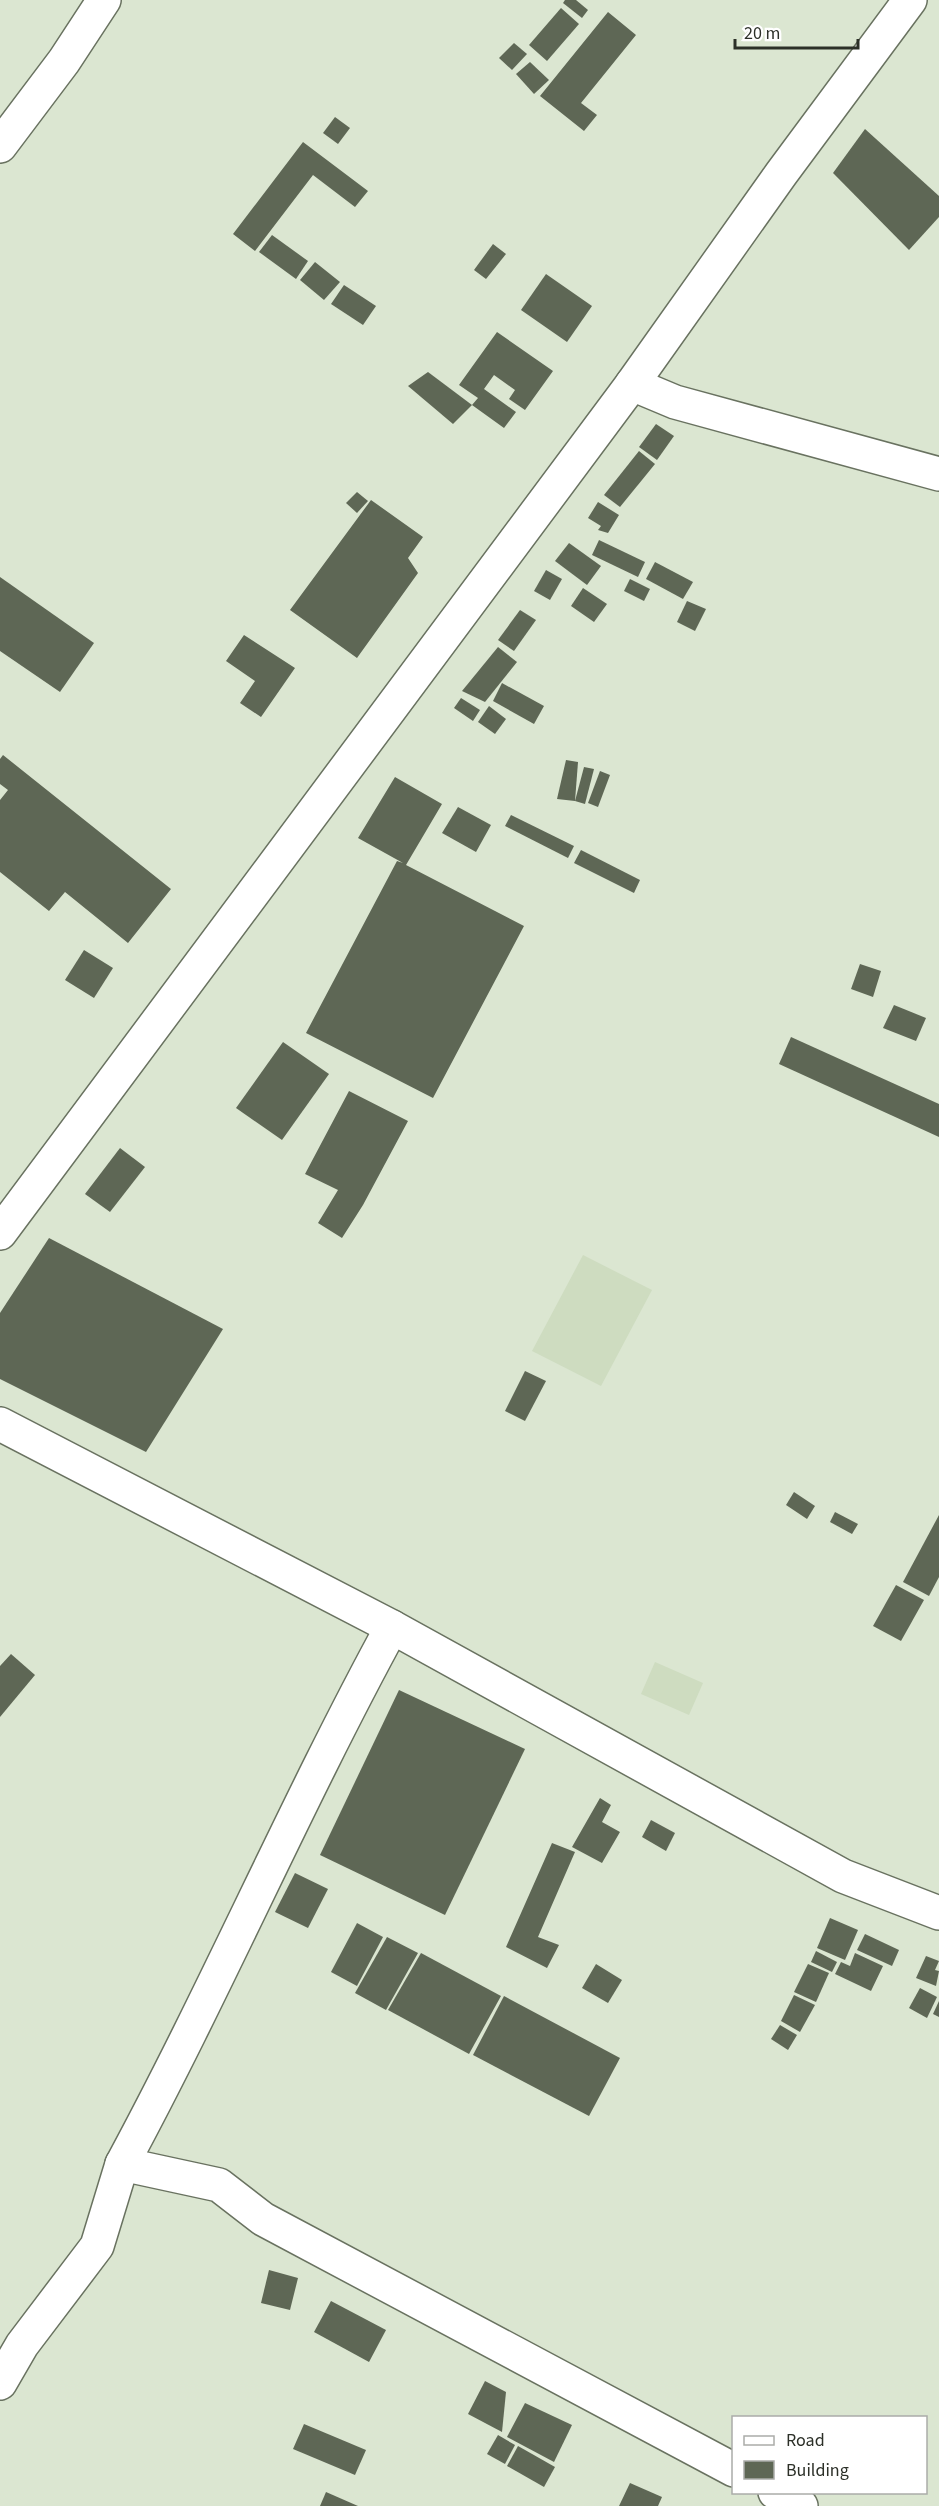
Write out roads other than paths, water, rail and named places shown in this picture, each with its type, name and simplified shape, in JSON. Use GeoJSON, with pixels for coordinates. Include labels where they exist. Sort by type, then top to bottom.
{"type":"FeatureCollection","features":[{"type":"Feature","properties":{"kind":"street"},"geometry":{"type":"LineString","coordinates":[[0,146],[64,61],[104,0]]}},
{"type":"Feature","properties":{"kind":"street"},"geometry":{"type":"LineString","coordinates":[[0,1233],[632,384],[781,174],[910,0]]}},
{"type":"Feature","properties":{"kind":"street"},"geometry":{"type":"LineString","coordinates":[[632,384],[675,402],[939,474]]}},
{"type":"Feature","properties":{"kind":"street"},"geometry":{"type":"LineString","coordinates":[[0,1424],[392,1627],[843,1876],[939,1913]]}},
{"type":"Feature","properties":{"kind":"street"},"geometry":{"type":"LineString","coordinates":[[0,2383],[22,2345],[97,2247],[122,2164],[270,1871],[342,1718],[392,1627]]}},
{"type":"Feature","properties":{"kind":"street"},"geometry":{"type":"LineString","coordinates":[[122,2164],[219,2185],[263,2219],[732,2469]]}},
{"type":"Feature","properties":{"kind":"street"},"geometry":{"type":"LineString","coordinates":[[777,2494],[801,2506]]}}]}
